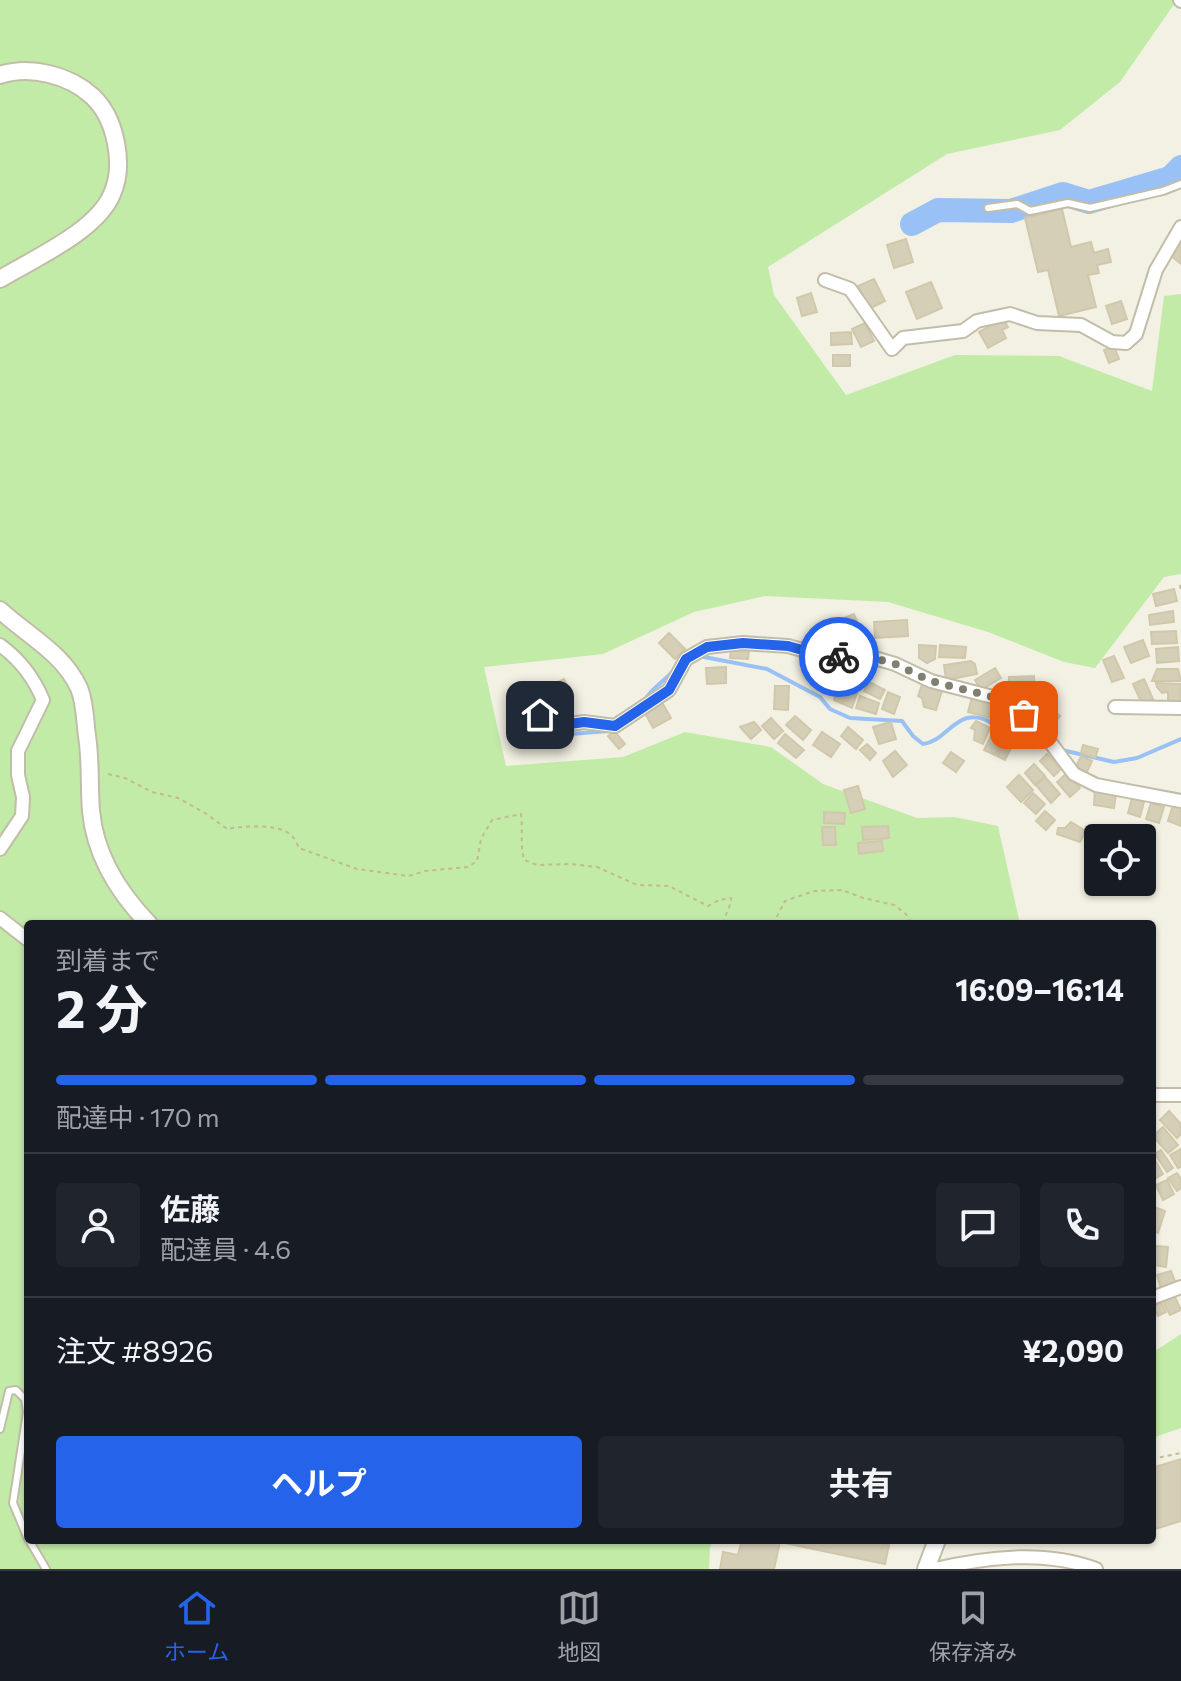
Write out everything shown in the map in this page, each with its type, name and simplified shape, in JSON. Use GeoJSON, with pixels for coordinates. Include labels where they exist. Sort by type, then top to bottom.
{"type":"FeatureCollection","features":[{"type":"Feature","properties":{"kind":"street"},"geometry":{"type":"LineString","coordinates":[[0,75],[43,72],[70,81],[94,97],[116,141],[118,165],[112,195],[86,226],[0,279]]}},
{"type":"Feature","properties":{"kind":"street"},"geometry":{"type":"LineString","coordinates":[[825,280],[850,289],[892,349],[903,338],[963,331],[977,321],[1010,314],[1037,323],[1081,325],[1112,342],[1126,343],[1136,334],[1156,270],[1181,227]]}},
{"type":"Feature","properties":{"kind":"street"},"geometry":{"type":"LineString","coordinates":[[0,610],[65,665],[80,690],[89,747],[91,813],[98,845],[114,880],[128,902],[145,920]]}},
{"type":"Feature","properties":{"kind":"street"},"geometry":{"type":"LineString","coordinates":[[540,715],[542,728],[584,722],[615,726],[669,690],[686,659],[707,647],[743,643],[788,646],[824,656],[878,659],[931,681],[993,697],[1010,705],[1038,726],[1074,774],[1096,785],[1136,790],[1181,801]]}},
{"type":"Feature","properties":{"kind":"street"},"geometry":{"type":"LineString","coordinates":[[0,645],[36,683],[43,700],[18,751],[22,816],[0,849]]}},
{"type":"Feature","properties":{"kind":"street"},"geometry":{"type":"LineString","coordinates":[[1115,707],[1181,708]]}},
{"type":"Feature","properties":{"kind":"street"},"geometry":{"type":"LineString","coordinates":[[0,918],[24,937]]}},
{"type":"Feature","properties":{"kind":"street"},"geometry":{"type":"LineString","coordinates":[[1156,1095],[1181,1095]]}},
{"type":"Feature","properties":{"kind":"street"},"geometry":{"type":"LineString","coordinates":[[1156,1296],[1181,1287]]}},
{"type":"Feature","properties":{"kind":"street"},"geometry":{"type":"LineString","coordinates":[[926,1569],[935,1544]]}},
{"type":"Feature","properties":{"kind":"street"},"geometry":{"type":"LineString","coordinates":[[935,1569],[966,1562],[1021,1557],[1076,1561],[1096,1569]]}},
{"type":"Feature","properties":{"kind":"lane"},"geometry":{"type":"LineString","coordinates":[[988,208],[1017,204],[1030,211],[1068,203],[1090,208],[1181,184]]}},
{"type":"Feature","properties":{"kind":"lane"},"geometry":{"type":"LineString","coordinates":[[0,1429],[9,1391],[16,1390],[24,1398]]}},
{"type":"Feature","properties":{"kind":"lane"},"geometry":{"type":"LineString","coordinates":[[24,1432],[13,1503],[24,1529]]}},
{"type":"Feature","properties":{"kind":"lane"},"geometry":{"type":"LineString","coordinates":[[31,1544],[46,1569]]}},
{"type":"Feature","properties":{"kind":"path"},"geometry":{"type":"LineString","coordinates":[[1180,585],[1181,591]]}},
{"type":"Feature","properties":{"kind":"path"},"geometry":{"type":"LineString","coordinates":[[108,774],[125,778],[152,792],[178,798],[227,829],[248,825],[282,831],[292,835],[299,848],[357,869],[409,876],[425,871],[468,867],[477,861],[481,839],[492,820],[521,814],[519,843],[524,860],[537,865],[597,867],[637,885],[669,886],[708,906],[731,898],[724,920]]}},
{"type":"Feature","properties":{"kind":"path"},"geometry":{"type":"LineString","coordinates":[[775,920],[785,901],[814,891],[842,890],[894,905],[910,920]]}},
{"type":"Feature","properties":{"kind":"path"},"geometry":{"type":"LineString","coordinates":[[1156,1458],[1181,1453]]}},
{"type":"Feature","properties":{"kind":"green space"},"geometry":{"type":"Polygon","coordinates":[[[0,0],[1177,0],[1120,82],[1060,130],[947,154],[768,267],[774,295],[846,395],[955,355],[1059,356],[1152,391],[1164,296],[1181,294],[1181,574],[1164,577],[1095,668],[1064,662],[988,632],[888,602],[765,596],[694,612],[603,654],[484,667],[506,766],[623,757],[685,732],[771,747],[823,784],[917,818],[954,817],[998,826],[1019,920],[24,920],[24,1544],[711,1544],[709,1569],[0,1569],[0,0]]]}},
{"type":"Feature","properties":{"kind":"green space"},"geometry":{"type":"Polygon","coordinates":[[[1181,1334],[1181,1428],[1156,1437],[1156,1350],[1181,1334]]]}},
{"type":"Feature","properties":{"kind":"building"},"geometry":{"type":"Polygon","coordinates":[[[1062,209],[1071,247],[1091,242],[1094,253],[1108,249],[1111,262],[1097,265],[1099,273],[1088,275],[1096,307],[1059,316],[1048,270],[1038,272],[1025,218],[1062,209]]]}},
{"type":"Feature","properties":{"kind":"building"},"geometry":{"type":"Polygon","coordinates":[[[906,239],[913,262],[894,268],[887,245],[906,239]]]}},
{"type":"Feature","properties":{"kind":"building"},"geometry":{"type":"Polygon","coordinates":[[[1178,243],[1181,246],[1181,264],[1169,254],[1178,243]]]}},
{"type":"Feature","properties":{"kind":"building"},"geometry":{"type":"Polygon","coordinates":[[[874,279],[885,301],[869,309],[858,286],[874,279]]]}},
{"type":"Feature","properties":{"kind":"building"},"geometry":{"type":"Polygon","coordinates":[[[931,282],[942,308],[917,319],[906,292],[931,282]]]}},
{"type":"Feature","properties":{"kind":"building"},"geometry":{"type":"Polygon","coordinates":[[[811,293],[817,312],[802,316],[797,298],[811,293]]]}},
{"type":"Feature","properties":{"kind":"building"},"geometry":{"type":"Polygon","coordinates":[[[1121,301],[1127,319],[1112,324],[1106,306],[1121,301]]]}},
{"type":"Feature","properties":{"kind":"building"},"geometry":{"type":"Polygon","coordinates":[[[1003,319],[1008,327],[1002,330],[1006,338],[988,348],[979,332],[1003,319]]]}},
{"type":"Feature","properties":{"kind":"building"},"geometry":{"type":"Polygon","coordinates":[[[865,323],[874,341],[861,347],[852,329],[865,323]]]}},
{"type":"Feature","properties":{"kind":"building"},"geometry":{"type":"Polygon","coordinates":[[[851,332],[852,344],[831,345],[831,333],[851,332]]]}},
{"type":"Feature","properties":{"kind":"building"},"geometry":{"type":"Polygon","coordinates":[[[1114,346],[1119,359],[1109,363],[1104,350],[1114,346]]]}},
{"type":"Feature","properties":{"kind":"building"},"geometry":{"type":"Polygon","coordinates":[[[833,355],[850,355],[850,366],[833,366],[833,355]]]}},
{"type":"Feature","properties":{"kind":"building"},"geometry":{"type":"Polygon","coordinates":[[[1174,589],[1177,601],[1156,606],[1153,594],[1174,589]]]}},
{"type":"Feature","properties":{"kind":"building"},"geometry":{"type":"Polygon","coordinates":[[[1173,611],[1174,622],[1150,625],[1149,615],[1173,611]]]}},
{"type":"Feature","properties":{"kind":"building"},"geometry":{"type":"Polygon","coordinates":[[[854,614],[858,624],[844,630],[839,620],[854,614]]]}},
{"type":"Feature","properties":{"kind":"building"},"geometry":{"type":"Polygon","coordinates":[[[907,620],[908,636],[875,638],[874,622],[907,620]]]}},
{"type":"Feature","properties":{"kind":"building"},"geometry":{"type":"Polygon","coordinates":[[[860,629],[867,642],[851,650],[844,638],[860,629]]]}},
{"type":"Feature","properties":{"kind":"building"},"geometry":{"type":"Polygon","coordinates":[[[1176,631],[1177,643],[1152,644],[1151,632],[1176,631]]]}},
{"type":"Feature","properties":{"kind":"building"},"geometry":{"type":"Polygon","coordinates":[[[669,633],[685,649],[675,659],[659,643],[669,633]]]}},
{"type":"Feature","properties":{"kind":"building"},"geometry":{"type":"Polygon","coordinates":[[[1143,640],[1149,656],[1131,663],[1124,647],[1143,640]]]}},
{"type":"Feature","properties":{"kind":"building"},"geometry":{"type":"Polygon","coordinates":[[[919,645],[936,646],[935,659],[927,663],[919,658],[919,645]]]}},
{"type":"Feature","properties":{"kind":"building"},"geometry":{"type":"Polygon","coordinates":[[[940,645],[966,647],[965,658],[939,657],[940,645]]]}},
{"type":"Feature","properties":{"kind":"building"},"geometry":{"type":"Polygon","coordinates":[[[1178,647],[1179,661],[1157,663],[1156,649],[1178,647]]]}},
{"type":"Feature","properties":{"kind":"building"},"geometry":{"type":"Polygon","coordinates":[[[731,650],[749,650],[748,659],[730,658],[731,650]]]}},
{"type":"Feature","properties":{"kind":"building"},"geometry":{"type":"Polygon","coordinates":[[[860,656],[872,662],[861,686],[849,680],[860,656]]]}},
{"type":"Feature","properties":{"kind":"building"},"geometry":{"type":"Polygon","coordinates":[[[1114,656],[1124,678],[1112,682],[1103,660],[1114,656]]]}},
{"type":"Feature","properties":{"kind":"building"},"geometry":{"type":"Polygon","coordinates":[[[971,661],[977,674],[946,680],[944,665],[971,661]]]}},
{"type":"Feature","properties":{"kind":"building"},"geometry":{"type":"Polygon","coordinates":[[[726,667],[726,683],[707,684],[706,668],[726,667]]]}},
{"type":"Feature","properties":{"kind":"building"},"geometry":{"type":"Polygon","coordinates":[[[995,668],[1001,678],[981,690],[975,680],[995,668]]]}},
{"type":"Feature","properties":{"kind":"building"},"geometry":{"type":"Polygon","coordinates":[[[1157,669],[1178,669],[1181,681],[1152,681],[1157,669]]]}},
{"type":"Feature","properties":{"kind":"building"},"geometry":{"type":"Polygon","coordinates":[[[1034,676],[1035,690],[1009,691],[1009,677],[1034,676]]]}},
{"type":"Feature","properties":{"kind":"building"},"geometry":{"type":"Polygon","coordinates":[[[564,679],[570,692],[537,707],[531,694],[564,679]]]}},
{"type":"Feature","properties":{"kind":"building"},"geometry":{"type":"Polygon","coordinates":[[[1144,679],[1153,699],[1142,704],[1133,684],[1144,679]]]}},
{"type":"Feature","properties":{"kind":"building"},"geometry":{"type":"Polygon","coordinates":[[[869,682],[885,690],[880,699],[864,691],[869,682]]]}},
{"type":"Feature","properties":{"kind":"building"},"geometry":{"type":"Polygon","coordinates":[[[923,682],[942,691],[936,710],[924,707],[922,698],[918,696],[923,682]]]}},
{"type":"Feature","properties":{"kind":"building"},"geometry":{"type":"Polygon","coordinates":[[[1156,683],[1181,684],[1180,703],[1168,703],[1168,692],[1162,693],[1156,683]]]}},
{"type":"Feature","properties":{"kind":"building"},"geometry":{"type":"Polygon","coordinates":[[[775,686],[789,686],[788,710],[774,709],[775,686]]]}},
{"type":"Feature","properties":{"kind":"building"},"geometry":{"type":"Polygon","coordinates":[[[844,688],[857,693],[852,708],[834,700],[836,693],[843,695],[844,688]]]}},
{"type":"Feature","properties":{"kind":"building"},"geometry":{"type":"Polygon","coordinates":[[[888,692],[900,697],[894,714],[882,709],[888,692]]]}},
{"type":"Feature","properties":{"kind":"building"},"geometry":{"type":"Polygon","coordinates":[[[860,696],[879,703],[876,714],[856,708],[860,696]]]}},
{"type":"Feature","properties":{"kind":"building"},"geometry":{"type":"Polygon","coordinates":[[[972,697],[995,703],[991,718],[968,712],[972,697]]]}},
{"type":"Feature","properties":{"kind":"building"},"geometry":{"type":"Polygon","coordinates":[[[1043,701],[1049,707],[1038,718],[1032,713],[1043,701]]]}},
{"type":"Feature","properties":{"kind":"building"},"geometry":{"type":"Polygon","coordinates":[[[663,704],[671,718],[653,728],[645,713],[663,704]]]}},
{"type":"Feature","properties":{"kind":"building"},"geometry":{"type":"Polygon","coordinates":[[[1005,709],[1019,717],[1011,731],[998,722],[1005,709]]]}},
{"type":"Feature","properties":{"kind":"building"},"geometry":{"type":"Polygon","coordinates":[[[1051,709],[1060,716],[1050,728],[1041,720],[1051,709]]]}},
{"type":"Feature","properties":{"kind":"building"},"geometry":{"type":"Polygon","coordinates":[[[795,716],[811,730],[803,740],[786,725],[795,716]]]}},
{"type":"Feature","properties":{"kind":"building"},"geometry":{"type":"Polygon","coordinates":[[[771,718],[783,731],[774,739],[762,726],[771,718]]]}},
{"type":"Feature","properties":{"kind":"building"},"geometry":{"type":"Polygon","coordinates":[[[976,721],[990,728],[983,744],[974,740],[975,730],[971,728],[976,721]]]}},
{"type":"Feature","properties":{"kind":"building"},"geometry":{"type":"Polygon","coordinates":[[[754,722],[761,730],[751,739],[740,727],[754,722]]]}},
{"type":"Feature","properties":{"kind":"building"},"geometry":{"type":"Polygon","coordinates":[[[891,722],[896,739],[879,744],[873,727],[891,722]]]}},
{"type":"Feature","properties":{"kind":"building"},"geometry":{"type":"Polygon","coordinates":[[[1024,722],[1041,736],[1039,741],[1017,733],[1024,722]]]}},
{"type":"Feature","properties":{"kind":"building"},"geometry":{"type":"Polygon","coordinates":[[[848,727],[863,740],[856,749],[841,736],[848,727]]]}},
{"type":"Feature","properties":{"kind":"building"},"geometry":{"type":"Polygon","coordinates":[[[994,730],[1005,736],[995,755],[984,750],[994,730]]]}},
{"type":"Feature","properties":{"kind":"building"},"geometry":{"type":"Polygon","coordinates":[[[614,731],[625,744],[619,749],[608,736],[614,731]]]}},
{"type":"Feature","properties":{"kind":"building"},"geometry":{"type":"Polygon","coordinates":[[[822,732],[840,744],[831,757],[813,745],[822,732]]]}},
{"type":"Feature","properties":{"kind":"building"},"geometry":{"type":"Polygon","coordinates":[[[785,734],[804,750],[796,758],[778,743],[785,734]]]}},
{"type":"Feature","properties":{"kind":"building"},"geometry":{"type":"Polygon","coordinates":[[[1005,740],[1013,744],[1005,760],[997,756],[1005,740]]]}},
{"type":"Feature","properties":{"kind":"building"},"geometry":{"type":"Polygon","coordinates":[[[867,744],[876,753],[870,760],[860,750],[867,744]]]}},
{"type":"Feature","properties":{"kind":"building"},"geometry":{"type":"Polygon","coordinates":[[[1083,745],[1098,749],[1095,758],[1081,753],[1083,745]]]}},
{"type":"Feature","properties":{"kind":"building"},"geometry":{"type":"Polygon","coordinates":[[[895,751],[907,765],[893,777],[883,761],[895,751]]]}},
{"type":"Feature","properties":{"kind":"building"},"geometry":{"type":"Polygon","coordinates":[[[951,752],[964,761],[956,772],[943,763],[951,752]]]}},
{"type":"Feature","properties":{"kind":"building"},"geometry":{"type":"Polygon","coordinates":[[[1047,754],[1061,769],[1054,776],[1040,761],[1047,754]]]}},
{"type":"Feature","properties":{"kind":"building"},"geometry":{"type":"Polygon","coordinates":[[[1081,756],[1092,761],[1087,772],[1076,767],[1081,756]]]}},
{"type":"Feature","properties":{"kind":"building"},"geometry":{"type":"Polygon","coordinates":[[[1034,764],[1045,776],[1035,785],[1025,773],[1034,764]]]}},
{"type":"Feature","properties":{"kind":"building"},"geometry":{"type":"Polygon","coordinates":[[[1067,773],[1080,788],[1070,797],[1057,782],[1067,773]]]}},
{"type":"Feature","properties":{"kind":"building"},"geometry":{"type":"Polygon","coordinates":[[[1019,775],[1033,790],[1021,802],[1007,787],[1019,775]]]}},
{"type":"Feature","properties":{"kind":"building"},"geometry":{"type":"Polygon","coordinates":[[[1045,777],[1060,794],[1051,803],[1036,785],[1045,777]]]}},
{"type":"Feature","properties":{"kind":"building"},"geometry":{"type":"Polygon","coordinates":[[[858,786],[865,809],[851,813],[844,790],[858,786]]]}},
{"type":"Feature","properties":{"kind":"building"},"geometry":{"type":"Polygon","coordinates":[[[1095,789],[1116,793],[1114,808],[1094,805],[1095,789]]]}},
{"type":"Feature","properties":{"kind":"building"},"geometry":{"type":"Polygon","coordinates":[[[1033,793],[1045,804],[1036,814],[1024,803],[1033,793]]]}},
{"type":"Feature","properties":{"kind":"building"},"geometry":{"type":"Polygon","coordinates":[[[1132,798],[1144,802],[1140,817],[1128,813],[1132,798]]]}},
{"type":"Feature","properties":{"kind":"building"},"geometry":{"type":"Polygon","coordinates":[[[1151,803],[1164,807],[1159,823],[1146,819],[1151,803]]]}},
{"type":"Feature","properties":{"kind":"building"},"geometry":{"type":"Polygon","coordinates":[[[1173,805],[1181,808],[1181,826],[1168,821],[1173,805]]]}},
{"type":"Feature","properties":{"kind":"building"},"geometry":{"type":"Polygon","coordinates":[[[1045,811],[1055,820],[1046,830],[1036,821],[1045,811]]]}},
{"type":"Feature","properties":{"kind":"building"},"geometry":{"type":"Polygon","coordinates":[[[824,812],[845,813],[844,824],[824,823],[824,812]]]}},
{"type":"Feature","properties":{"kind":"building"},"geometry":{"type":"Polygon","coordinates":[[[1071,822],[1084,830],[1080,842],[1057,834],[1058,828],[1065,828],[1071,822]]]}},
{"type":"Feature","properties":{"kind":"building"},"geometry":{"type":"Polygon","coordinates":[[[888,826],[889,838],[863,840],[862,827],[888,826]]]}},
{"type":"Feature","properties":{"kind":"building"},"geometry":{"type":"Polygon","coordinates":[[[822,827],[835,827],[836,845],[823,845],[822,827]]]}},
{"type":"Feature","properties":{"kind":"building"},"geometry":{"type":"Polygon","coordinates":[[[882,841],[883,851],[859,854],[858,843],[882,841]]]}},
{"type":"Feature","properties":{"kind":"building"},"geometry":{"type":"Polygon","coordinates":[[[1169,1111],[1181,1124],[1181,1134],[1177,1138],[1160,1120],[1169,1111]]]}},
{"type":"Feature","properties":{"kind":"building"},"geometry":{"type":"Polygon","coordinates":[[[1163,1127],[1178,1145],[1168,1153],[1156,1139],[1156,1133],[1163,1127]]]}},
{"type":"Feature","properties":{"kind":"building"},"geometry":{"type":"Polygon","coordinates":[[[1181,1149],[1181,1167],[1178,1168],[1170,1155],[1181,1149]]]}},
{"type":"Feature","properties":{"kind":"building"},"geometry":{"type":"Polygon","coordinates":[[[1161,1150],[1173,1168],[1167,1172],[1156,1153],[1161,1150]]]}},
{"type":"Feature","properties":{"kind":"building"},"geometry":{"type":"Polygon","coordinates":[[[1156,1162],[1163,1174],[1156,1178],[1156,1162]]]}},
{"type":"Feature","properties":{"kind":"building"},"geometry":{"type":"Polygon","coordinates":[[[1177,1173],[1181,1188],[1177,1191],[1168,1178],[1177,1173]]]}},
{"type":"Feature","properties":{"kind":"building"},"geometry":{"type":"Polygon","coordinates":[[[1167,1180],[1174,1194],[1163,1200],[1156,1185],[1167,1180]]]}},
{"type":"Feature","properties":{"kind":"building"},"geometry":{"type":"Polygon","coordinates":[[[1156,1208],[1165,1211],[1156,1232],[1156,1208]]]}},
{"type":"Feature","properties":{"kind":"building"},"geometry":{"type":"Polygon","coordinates":[[[1156,1246],[1168,1247],[1166,1267],[1156,1265],[1156,1246]]]}},
{"type":"Feature","properties":{"kind":"building"},"geometry":{"type":"Polygon","coordinates":[[[1171,1271],[1176,1284],[1161,1289],[1157,1275],[1171,1271]]]}},
{"type":"Feature","properties":{"kind":"building"},"geometry":{"type":"Polygon","coordinates":[[[1174,1295],[1181,1310],[1170,1315],[1163,1301],[1174,1295]]]}},
{"type":"Feature","properties":{"kind":"building"},"geometry":{"type":"Polygon","coordinates":[[[1161,1302],[1166,1312],[1158,1316],[1156,1304],[1161,1302]]]}},
{"type":"Feature","properties":{"kind":"building"},"geometry":{"type":"Polygon","coordinates":[[[1181,1459],[1181,1521],[1156,1529],[1156,1467],[1181,1459]]]}},
{"type":"Feature","properties":{"kind":"building"},"geometry":{"type":"Polygon","coordinates":[[[741,1544],[780,1544],[774,1569],[720,1569],[723,1552],[738,1555],[741,1544]]]}},
{"type":"Feature","properties":{"kind":"building"},"geometry":{"type":"Polygon","coordinates":[[[790,1544],[885,1544],[889,1545],[885,1564],[790,1544]]]}},
{"type":"Feature","properties":{"kind":"waterway"},"geometry":{"type":"LineString","coordinates":[[912,224],[938,210],[1011,211],[1063,194],[1089,202],[1170,178],[1181,167]]}},
{"type":"Feature","properties":{"kind":"waterway"},"geometry":{"type":"LineString","coordinates":[[699,656],[767,669],[820,697],[830,709],[850,718],[902,721],[923,744],[935,740],[961,720],[975,717],[1018,739],[1050,747]]}},
{"type":"Feature","properties":{"kind":"waterway"},"geometry":{"type":"LineString","coordinates":[[645,700],[674,670]]}},
{"type":"Feature","properties":{"kind":"waterway"},"geometry":{"type":"LineString","coordinates":[[532,737],[609,731]]}},
{"type":"Feature","properties":{"kind":"waterway"},"geometry":{"type":"LineString","coordinates":[[1062,750],[1114,762],[1137,758],[1181,739]]}},
{"type":"Feature","properties":{"kind":"way so far"},"geometry":{"type":"LineString","coordinates":[[839,657],[878,659],[895,664],[931,681],[993,697],[1024,715]]}},
{"type":"Feature","properties":{"kind":"route"},"geometry":{"type":"LineString","coordinates":[[540,715],[542,728],[584,722],[615,726],[669,690],[686,659],[707,647],[743,643],[788,646],[839,657]]}}]}
